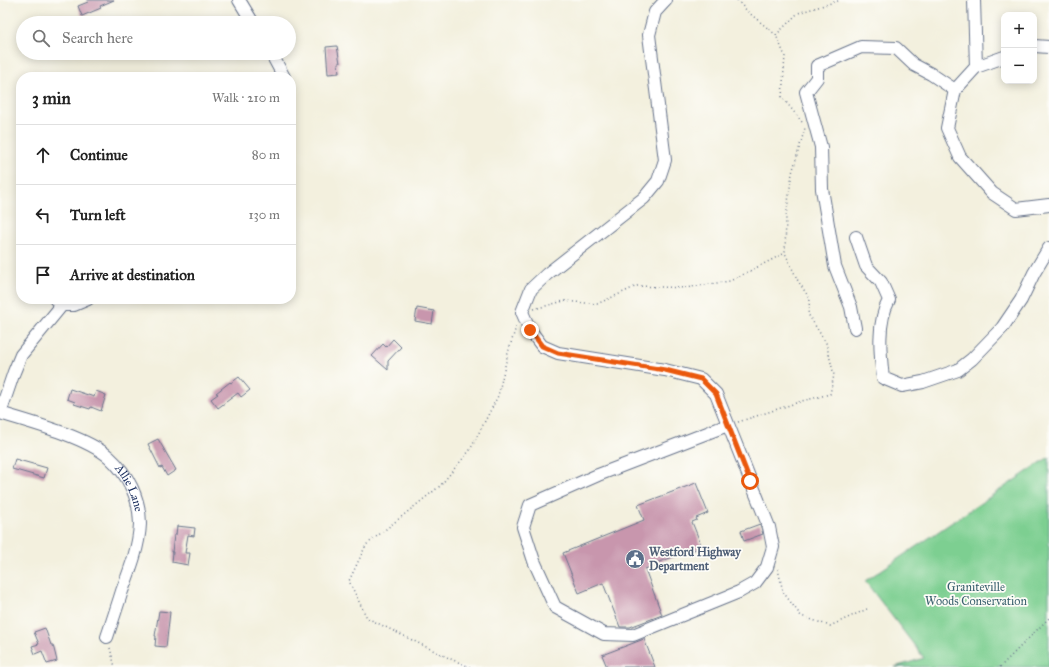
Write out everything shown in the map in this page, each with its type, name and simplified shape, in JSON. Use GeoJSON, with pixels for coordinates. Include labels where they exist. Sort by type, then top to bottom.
{"type":"FeatureCollection","features":[{"type":"Feature","properties":{"kind":"street"},"geometry":{"type":"LineString","coordinates":[[239,0],[249,16]]}},
{"type":"Feature","properties":{"kind":"street"},"geometry":{"type":"LineString","coordinates":[[666,0],[655,12],[649,35],[665,160],[658,181],[644,198],[547,274],[531,289],[522,312],[530,330],[542,346],[558,353],[665,370],[701,379],[716,394],[769,527],[773,547],[767,567],[755,582],[739,592],[633,635],[604,634],[555,608],[534,561],[523,527],[530,505],[598,475],[728,425]]}},
{"type":"Feature","properties":{"kind":"street"},"geometry":{"type":"LineString","coordinates":[[974,0],[976,67]]}},
{"type":"Feature","properties":{"kind":"street"},"geometry":{"type":"LineString","coordinates":[[1037,46],[1049,47]]}},
{"type":"Feature","properties":{"kind":"street"},"geometry":{"type":"LineString","coordinates":[[855,328],[851,307],[835,266],[822,189],[821,147],[806,92],[817,78],[817,66],[861,47],[896,48],[914,65],[931,74],[954,90]]}},
{"type":"Feature","properties":{"kind":"street"},"geometry":{"type":"LineString","coordinates":[[1001,58],[976,67],[954,90],[947,128],[960,157],[992,193],[1016,210],[1049,205]]}},
{"type":"Feature","properties":{"kind":"street"},"geometry":{"type":"LineString","coordinates":[[275,60],[281,72]]}},
{"type":"Feature","properties":{"kind":"street"},"geometry":{"type":"LineString","coordinates":[[856,237],[866,266],[880,282],[889,300],[884,309],[880,348],[883,378],[902,386],[923,382],[958,370],[972,359],[1002,328],[1021,300],[1034,273],[1049,248]]}},
{"type":"Feature","properties":{"kind":"street"},"geometry":{"type":"LineString","coordinates":[[0,413],[21,355],[57,304]]}},
{"type":"Feature","properties":{"kind":"street","name":"Allie Lane"},"geometry":{"type":"LineString","coordinates":[[0,413],[67,435],[92,447],[109,457],[122,471],[133,490],[138,504],[140,524],[138,539],[134,560],[107,638]]}},
{"type":"Feature","properties":{"kind":"path"},"geometry":{"type":"LineString","coordinates":[[728,425],[802,401],[830,394],[834,375],[826,343],[808,314],[810,299],[798,281],[785,253],[786,217],[792,172],[806,126],[782,97],[785,56],[776,35],[748,12],[737,0]]}},
{"type":"Feature","properties":{"kind":"path"},"geometry":{"type":"LineString","coordinates":[[776,35],[798,13],[842,0]]}},
{"type":"Feature","properties":{"kind":"path"},"geometry":{"type":"LineString","coordinates":[[470,667],[367,618],[349,581],[366,545],[440,486],[470,450],[498,396],[508,353],[522,312],[564,301],[597,304],[637,286],[686,288],[730,281],[785,253]]}},
{"type":"Feature","properties":{"kind":"path"},"geometry":{"type":"LineString","coordinates":[[778,570],[783,592],[801,616],[830,626],[867,610]]}},
{"type":"Feature","properties":{"kind":"path"},"geometry":{"type":"LineString","coordinates":[[1000,667],[1049,618]]}},
{"type":"Feature","properties":{"kind":"path"},"geometry":{"type":"LineString","coordinates":[[107,638],[115,667]]}},
{"type":"Feature","properties":{"kind":"green space","name":"Graniteville Woods Conservation"},"geometry":{"type":"Polygon","coordinates":[[[1049,457],[1049,667],[895,667],[924,658],[865,581],[1049,457]]]}},
{"type":"Feature","properties":{"kind":"building"},"geometry":{"type":"Polygon","coordinates":[[[87,0],[114,0],[100,6],[101,8],[82,16],[78,6],[88,2],[87,0]]]}},
{"type":"Feature","properties":{"kind":"building"},"geometry":{"type":"Polygon","coordinates":[[[337,46],[340,63],[338,63],[339,73],[328,74],[326,47],[337,46]]]}},
{"type":"Feature","properties":{"kind":"building"},"geometry":{"type":"Polygon","coordinates":[[[417,308],[434,311],[432,324],[415,321],[417,308]]]}},
{"type":"Feature","properties":{"kind":"building"},"geometry":{"type":"Polygon","coordinates":[[[393,339],[401,347],[388,361],[388,370],[372,356],[383,344],[386,347],[393,339]]]}},
{"type":"Feature","properties":{"kind":"building"},"geometry":{"type":"Polygon","coordinates":[[[239,377],[250,390],[241,397],[238,393],[218,408],[211,399],[230,382],[231,383],[239,377]]]}},
{"type":"Feature","properties":{"kind":"building"},"geometry":{"type":"Polygon","coordinates":[[[70,389],[94,397],[96,391],[106,395],[101,411],[91,407],[90,409],[74,404],[75,402],[67,399],[70,389]]]}},
{"type":"Feature","properties":{"kind":"building"},"geometry":{"type":"Polygon","coordinates":[[[158,439],[176,470],[167,476],[162,467],[160,468],[148,444],[158,439]]]}},
{"type":"Feature","properties":{"kind":"building"},"geometry":{"type":"Polygon","coordinates":[[[15,459],[47,468],[44,478],[12,469],[15,459]]]}},
{"type":"Feature","properties":{"kind":"building"},"geometry":{"type":"Polygon","coordinates":[[[696,483],[708,513],[696,518],[697,520],[692,522],[702,547],[653,564],[653,566],[645,569],[662,615],[630,627],[620,627],[603,583],[579,593],[563,553],[644,520],[638,505],[696,483]]]}},
{"type":"Feature","properties":{"kind":"building"},"geometry":{"type":"Polygon","coordinates":[[[760,524],[763,534],[744,541],[741,531],[760,524]]]}},
{"type":"Feature","properties":{"kind":"building"},"geometry":{"type":"Polygon","coordinates":[[[177,526],[195,528],[194,536],[188,535],[185,553],[190,553],[188,565],[172,562],[174,535],[176,535],[177,526]]]}},
{"type":"Feature","properties":{"kind":"building"},"geometry":{"type":"Polygon","coordinates":[[[159,611],[170,612],[166,647],[155,646],[159,611]]]}},
{"type":"Feature","properties":{"kind":"building"},"geometry":{"type":"Polygon","coordinates":[[[45,628],[51,645],[53,645],[57,661],[47,664],[42,651],[35,654],[32,646],[39,644],[34,632],[45,628]]]}},
{"type":"Feature","properties":{"kind":"building"},"geometry":{"type":"Polygon","coordinates":[[[644,639],[655,667],[607,667],[602,655],[644,639]]]}},
{"type":"Feature","properties":{"kind":"place","name":"Westford Highway Department"},"geometry":{"type":"Point","coordinates":[635,559]}},
{"type":"Feature","properties":{"kind":"route"},"geometry":{"type":"LineString","coordinates":[[530,330],[542,346],[558,353],[665,370],[701,379],[716,394],[750,481]]}}]}
